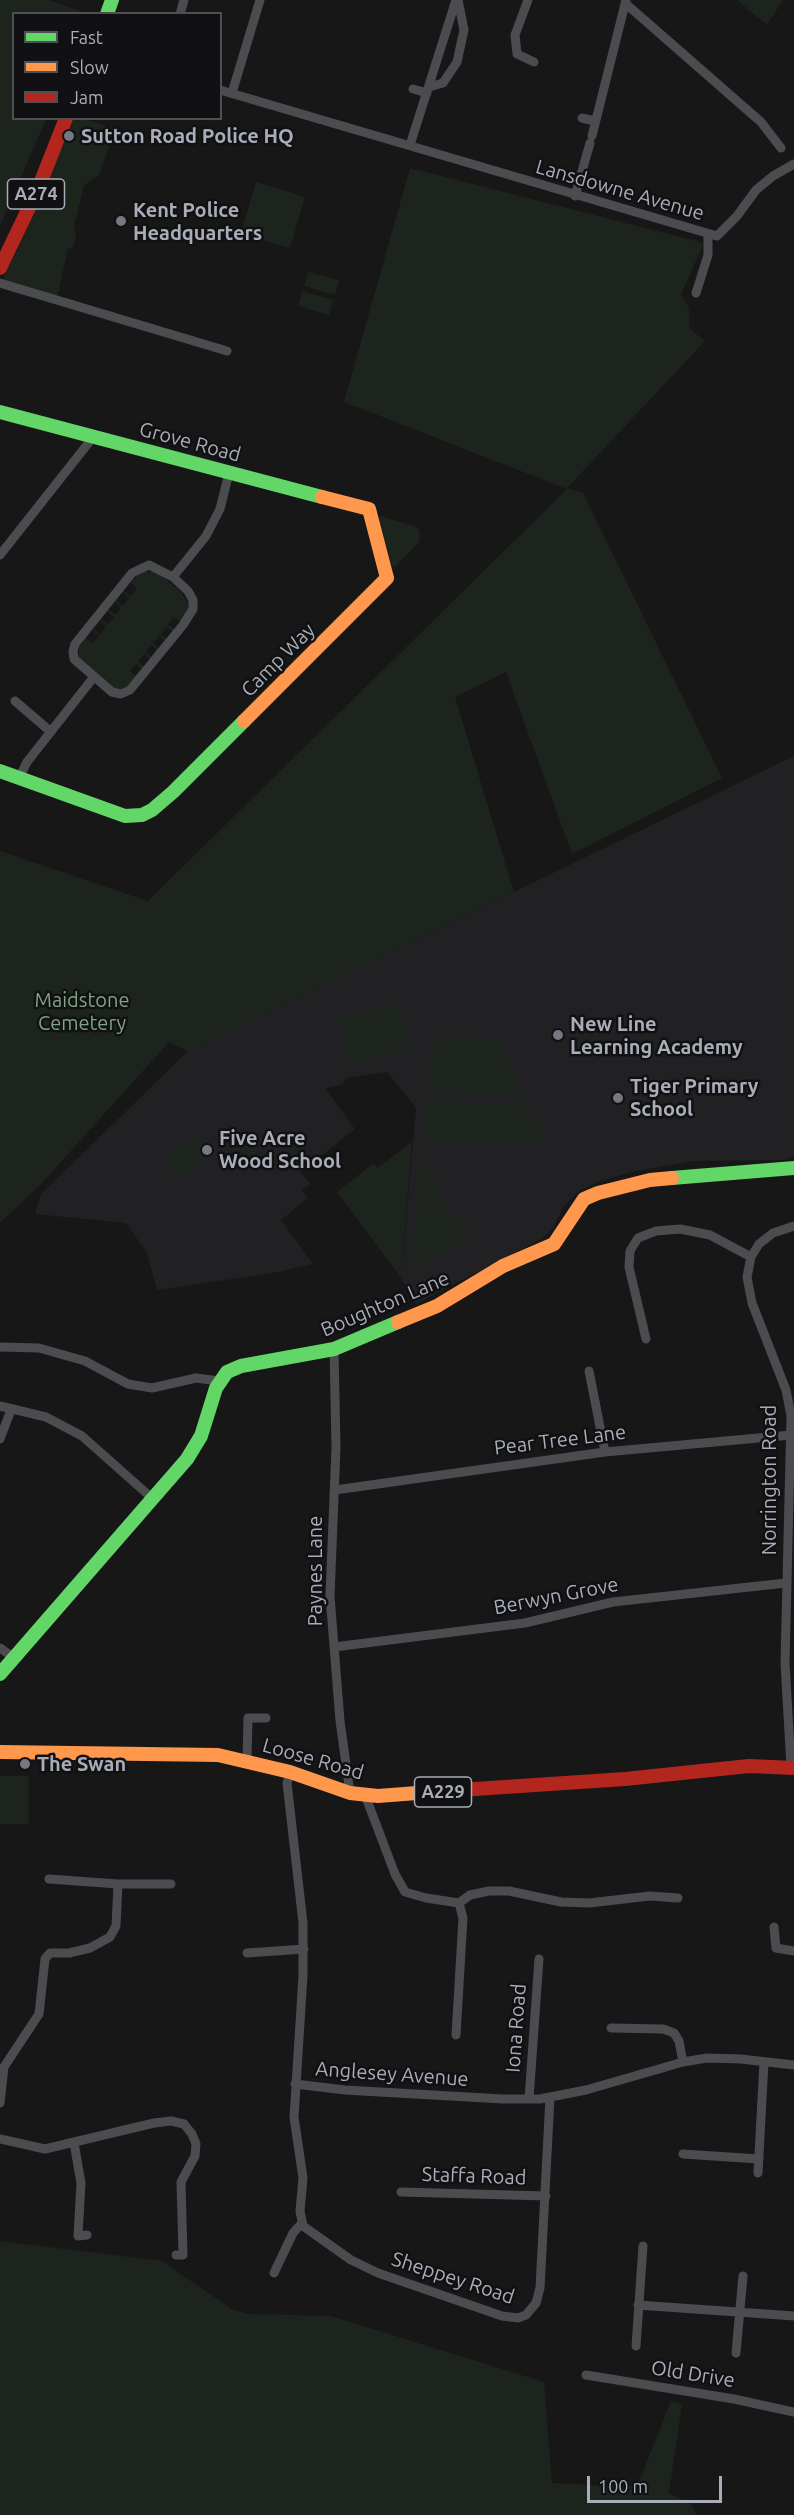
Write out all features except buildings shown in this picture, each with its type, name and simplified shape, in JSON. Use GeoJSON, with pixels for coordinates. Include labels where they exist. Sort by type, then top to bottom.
{"type":"FeatureCollection","features":[{"type":"Feature","properties":{"kind":"main road","name":"A274"},"geometry":{"type":"LineString","coordinates":[[0,268],[38,189],[65,120]]}},
{"type":"Feature","properties":{"kind":"main road","name":"Grove Road"},"geometry":{"type":"LineString","coordinates":[[0,412],[369,509]]}},
{"type":"Feature","properties":{"kind":"main road","name":"Camp Way"},"geometry":{"type":"LineString","coordinates":[[20,778],[125,816],[142,815],[152,810],[173,792],[387,578],[369,509]]}},
{"type":"Feature","properties":{"kind":"main road"},"geometry":{"type":"LineString","coordinates":[[0,771],[20,778]]}},
{"type":"Feature","properties":{"kind":"main road","name":"Boughton Lane"},"geometry":{"type":"LineString","coordinates":[[219,1382],[227,1372],[241,1366],[334,1349],[418,1315],[470,1288],[503,1266],[545,1250],[554,1244],[584,1198],[650,1180],[794,1168]]}},
{"type":"Feature","properties":{"kind":"main road"},"geometry":{"type":"LineString","coordinates":[[0,1674],[94,1563],[153,1499],[194,1448],[201,1436],[219,1382]]}},
{"type":"Feature","properties":{"kind":"main road","name":"Loose Road"},"geometry":{"type":"LineString","coordinates":[[0,1752],[218,1755],[290,1772],[350,1793],[365,1795],[411,1795],[585,1782],[748,1766],[793,1767]]}},
{"type":"Feature","properties":{"kind":"street"},"geometry":{"type":"LineString","coordinates":[[232,93],[260,0]]}},
{"type":"Feature","properties":{"kind":"street"},"geometry":{"type":"LineString","coordinates":[[410,145],[457,0]]}},
{"type":"Feature","properties":{"kind":"street"},"geometry":{"type":"LineString","coordinates":[[413,89],[428,90],[443,82],[457,62],[464,30],[457,0]]}},
{"type":"Feature","properties":{"kind":"street"},"geometry":{"type":"LineString","coordinates":[[528,0],[515,35],[517,54],[534,62]]}},
{"type":"Feature","properties":{"kind":"street"},"geometry":{"type":"LineString","coordinates":[[575,196],[626,2],[761,122],[781,147]]}},
{"type":"Feature","properties":{"kind":"street","name":"Lansdowne Avenue"},"geometry":{"type":"LineString","coordinates":[[222,90],[717,236],[737,216],[756,190],[773,176],[794,164]]}},
{"type":"Feature","properties":{"kind":"street"},"geometry":{"type":"LineString","coordinates":[[582,118],[595,122]]}},
{"type":"Feature","properties":{"kind":"street"},"geometry":{"type":"LineString","coordinates":[[696,293],[708,255],[708,234]]}},
{"type":"Feature","properties":{"kind":"street"},"geometry":{"type":"LineString","coordinates":[[0,283],[227,351]]}},
{"type":"Feature","properties":{"kind":"street"},"geometry":{"type":"LineString","coordinates":[[0,555],[94,436]]}},
{"type":"Feature","properties":{"kind":"street"},"geometry":{"type":"LineString","coordinates":[[173,578],[206,536],[220,509],[229,473]]}},
{"type":"Feature","properties":{"kind":"street"},"geometry":{"type":"LineString","coordinates":[[148,565],[173,578],[189,591],[193,600],[193,609],[183,625],[130,690],[121,694],[112,692],[93,678],[74,659],[75,644],[132,573],[148,565]]}},
{"type":"Feature","properties":{"kind":"street"},"geometry":{"type":"LineString","coordinates":[[20,778],[27,762],[93,678]]}},
{"type":"Feature","properties":{"kind":"street"},"geometry":{"type":"LineString","coordinates":[[15,701],[51,732]]}},
{"type":"Feature","properties":{"kind":"street"},"geometry":{"type":"LineString","coordinates":[[646,1339],[629,1267],[630,1251],[638,1238],[656,1231],[680,1229],[710,1235],[751,1257],[765,1238],[779,1230],[794,1226]]}},
{"type":"Feature","properties":{"kind":"street","name":"Norrington Road"},"geometry":{"type":"LineString","coordinates":[[751,1257],[747,1277],[748,1293],[790,1389],[785,1692],[793,1767]]}},
{"type":"Feature","properties":{"kind":"street"},"geometry":{"type":"LineString","coordinates":[[0,1347],[39,1348],[85,1361],[128,1384],[152,1388],[196,1378],[219,1382]]}},
{"type":"Feature","properties":{"kind":"street","name":"Paynes Lane"},"geometry":{"type":"LineString","coordinates":[[334,1349],[335,1490],[330,1596],[340,1720],[350,1793]]}},
{"type":"Feature","properties":{"kind":"street"},"geometry":{"type":"LineString","coordinates":[[589,1371],[605,1452]]}},
{"type":"Feature","properties":{"kind":"street"},"geometry":{"type":"LineString","coordinates":[[0,1406],[46,1417],[82,1436],[153,1499]]}},
{"type":"Feature","properties":{"kind":"street"},"geometry":{"type":"LineString","coordinates":[[0,1439],[11,1410]]}},
{"type":"Feature","properties":{"kind":"street","name":"Pear Tree Lane"},"geometry":{"type":"LineString","coordinates":[[335,1490],[605,1452],[791,1436]]}},
{"type":"Feature","properties":{"kind":"street","name":"Berwyn Grove"},"geometry":{"type":"LineString","coordinates":[[334,1647],[525,1623],[613,1602],[786,1583]]}},
{"type":"Feature","properties":{"kind":"street"},"geometry":{"type":"LineString","coordinates":[[0,1648],[14,1658]]}},
{"type":"Feature","properties":{"kind":"street"},"geometry":{"type":"LineString","coordinates":[[247,1761],[248,1718],[266,1718]]}},
{"type":"Feature","properties":{"kind":"street","name":"Anglesey Avenue"},"geometry":{"type":"LineString","coordinates":[[290,1772],[287,1783],[304,1949],[295,2085],[345,2090],[529,2099],[586,2090],[683,2062],[721,2058],[794,2065]]}},
{"type":"Feature","properties":{"kind":"street"},"geometry":{"type":"LineString","coordinates":[[365,1795],[395,1874],[405,1892],[459,1903],[470,1895],[489,1891],[509,1891],[561,1902],[590,1903],[650,1896],[678,1898]]}},
{"type":"Feature","properties":{"kind":"street"},"geometry":{"type":"LineString","coordinates":[[49,1879],[118,1884],[171,1884]]}},
{"type":"Feature","properties":{"kind":"street"},"geometry":{"type":"LineString","coordinates":[[0,2103],[4,2067],[39,2014],[45,1959],[50,1953],[69,1953],[90,1948],[110,1937],[116,1926],[118,1884]]}},
{"type":"Feature","properties":{"kind":"street"},"geometry":{"type":"LineString","coordinates":[[456,2035],[463,1918],[459,1903]]}},
{"type":"Feature","properties":{"kind":"street"},"geometry":{"type":"LineString","coordinates":[[774,1927],[776,1948],[794,1952]]}},
{"type":"Feature","properties":{"kind":"street"},"geometry":{"type":"LineString","coordinates":[[247,1953],[304,1949]]}},
{"type":"Feature","properties":{"kind":"street","name":"Iona Road"},"geometry":{"type":"LineString","coordinates":[[529,2099],[539,1959]]}},
{"type":"Feature","properties":{"kind":"street"},"geometry":{"type":"LineString","coordinates":[[611,2028],[663,2029],[674,2033],[679,2041],[683,2062]]}},
{"type":"Feature","properties":{"kind":"street"},"geometry":{"type":"LineString","coordinates":[[759,2173],[764,2062]]}},
{"type":"Feature","properties":{"kind":"street"},"geometry":{"type":"LineString","coordinates":[[274,2273],[293,2233],[302,2223],[300,2211],[303,2178],[294,2126],[295,2085]]}},
{"type":"Feature","properties":{"kind":"street","name":"Sheppey Road"},"geometry":{"type":"LineString","coordinates":[[302,2223],[306,2229],[335,2250],[378,2273],[502,2316],[518,2318],[533,2309],[538,2296],[546,2196],[550,2097]]}},
{"type":"Feature","properties":{"kind":"street"},"geometry":{"type":"LineString","coordinates":[[0,2139],[45,2149],[154,2124],[171,2121],[184,2124],[196,2144],[195,2156],[182,2182],[180,2255],[186,2265]]}},
{"type":"Feature","properties":{"kind":"street"},"geometry":{"type":"LineString","coordinates":[[74,2143],[81,2183],[83,2235]]}},
{"type":"Feature","properties":{"kind":"street"},"geometry":{"type":"LineString","coordinates":[[683,2154],[759,2159]]}},
{"type":"Feature","properties":{"kind":"street","name":"Staffa Road"},"geometry":{"type":"LineString","coordinates":[[401,2192],[546,2196]]}},
{"type":"Feature","properties":{"kind":"street"},"geometry":{"type":"LineString","coordinates":[[636,2346],[643,2246]]}},
{"type":"Feature","properties":{"kind":"street"},"geometry":{"type":"LineString","coordinates":[[736,2353],[743,2276]]}},
{"type":"Feature","properties":{"kind":"street"},"geometry":{"type":"LineString","coordinates":[[638,2305],[794,2316]]}},
{"type":"Feature","properties":{"kind":"street","name":"Old Drive"},"geometry":{"type":"LineString","coordinates":[[586,2375],[734,2399],[794,2412]]}},
{"type":"Feature","properties":{"kind":"shaded area","name":"New Line Learning Academy"},"geometry":{"type":"Polygon","coordinates":[[[794,756],[794,1156],[785,1160],[693,1161],[631,1172],[598,1182],[579,1191],[564,1206],[553,1228],[541,1239],[416,1304],[401,1278],[416,1108],[387,1072],[347,1078],[342,1085],[325,1088],[355,1129],[301,1172],[310,1184],[302,1190],[308,1198],[281,1220],[313,1264],[273,1273],[157,1290],[147,1253],[126,1223],[35,1214],[41,1194],[190,1049],[794,756]]]}},
{"type":"Feature","properties":{"kind":"green space"},"geometry":{"type":"Polygon","coordinates":[[[0,0],[49,0],[82,12],[12,12],[12,120],[46,120],[0,226],[0,0]]]}},
{"type":"Feature","properties":{"kind":"green space"},"geometry":{"type":"Polygon","coordinates":[[[737,0],[783,0],[767,25],[737,0]]]}},
{"type":"Feature","properties":{"kind":"green space"},"geometry":{"type":"Polygon","coordinates":[[[70,120],[88,120],[115,129],[99,175],[84,185],[74,226],[76,238],[72,249],[68,248],[57,299],[4,280],[4,275],[19,247],[70,120]]]}},
{"type":"Feature","properties":{"kind":"green space","name":"Maidstone Cemetery"},"geometry":{"type":"Polygon","coordinates":[[[410,168],[704,243],[681,294],[689,308],[689,328],[705,341],[567,488],[583,493],[722,778],[572,854],[506,672],[455,697],[514,892],[187,1051],[169,1042],[42,1183],[0,1223],[0,851],[148,901],[567,489],[344,402],[410,168]]]}},
{"type":"Feature","properties":{"kind":"green space"},"geometry":{"type":"Polygon","coordinates":[[[256,182],[305,197],[290,248],[241,233],[256,182]]]}},
{"type":"Feature","properties":{"kind":"green space"},"geometry":{"type":"Polygon","coordinates":[[[308,272],[339,280],[335,295],[304,286],[308,272]]]}},
{"type":"Feature","properties":{"kind":"green space"},"geometry":{"type":"Polygon","coordinates":[[[302,291],[333,300],[329,315],[298,306],[302,291]]]}},
{"type":"Feature","properties":{"kind":"green space"},"geometry":{"type":"Polygon","coordinates":[[[381,516],[417,527],[420,532],[419,542],[395,567],[392,566],[379,518],[381,516]]]}},
{"type":"Feature","properties":{"kind":"green space"},"geometry":{"type":"Polygon","coordinates":[[[144,571],[157,572],[182,593],[188,604],[187,614],[181,622],[174,617],[168,624],[175,630],[173,632],[166,627],[161,634],[167,640],[166,642],[159,636],[153,643],[160,649],[158,651],[151,645],[146,652],[153,659],[151,660],[144,654],[138,661],[145,668],[144,670],[136,664],[130,671],[138,678],[131,686],[115,690],[78,660],[79,647],[86,638],[93,643],[99,636],[92,630],[100,634],[106,626],[100,621],[101,619],[108,624],[114,617],[107,611],[108,609],[116,615],[121,608],[115,602],[116,600],[123,606],[129,598],[122,592],[123,590],[131,596],[137,588],[130,582],[144,571]]]}},
{"type":"Feature","properties":{"kind":"green space"},"geometry":{"type":"Polygon","coordinates":[[[400,1003],[411,1048],[349,1064],[338,1018],[400,1003]]]}},
{"type":"Feature","properties":{"kind":"green space"},"geometry":{"type":"Polygon","coordinates":[[[434,1038],[497,1039],[525,1098],[431,1093],[428,1087],[434,1038]]]}},
{"type":"Feature","properties":{"kind":"green space"},"geometry":{"type":"Polygon","coordinates":[[[427,1101],[526,1105],[532,1110],[545,1140],[539,1145],[430,1142],[425,1137],[427,1101]]]}},
{"type":"Feature","properties":{"kind":"green space"},"geometry":{"type":"Polygon","coordinates":[[[194,1137],[209,1156],[177,1181],[162,1161],[194,1137]]]}},
{"type":"Feature","properties":{"kind":"green space"},"geometry":{"type":"Polygon","coordinates":[[[412,1142],[401,1278],[337,1192],[374,1163],[377,1168],[412,1142]]]}},
{"type":"Feature","properties":{"kind":"green space"},"geometry":{"type":"Polygon","coordinates":[[[427,1164],[451,1219],[460,1215],[470,1239],[458,1242],[412,1270],[420,1174],[423,1165],[427,1164]]]}},
{"type":"Feature","properties":{"kind":"green space"},"geometry":{"type":"Polygon","coordinates":[[[0,1776],[29,1776],[29,1824],[0,1824],[0,1776]]]}},
{"type":"Feature","properties":{"kind":"green space"},"geometry":{"type":"Polygon","coordinates":[[[0,2241],[162,2261],[233,2310],[250,2314],[331,2316],[544,2382],[552,2483],[637,2487],[671,2401],[682,2404],[669,2493],[690,2503],[697,2515],[0,2515],[0,2241]]]}},
{"type":"Feature","properties":{"kind":"traffic: fast"},"geometry":{"type":"LineString","coordinates":[[108,12],[112,0]]}},
{"type":"Feature","properties":{"kind":"traffic: fast"},"geometry":{"type":"LineString","coordinates":[[0,412],[322,497]]}},
{"type":"Feature","properties":{"kind":"traffic: fast"},"geometry":{"type":"LineString","coordinates":[[0,771],[125,816],[142,815],[152,810],[173,792],[244,721]]}},
{"type":"Feature","properties":{"kind":"traffic: fast"},"geometry":{"type":"LineString","coordinates":[[672,1178],[794,1168]]}},
{"type":"Feature","properties":{"kind":"traffic: fast"},"geometry":{"type":"LineString","coordinates":[[0,1674],[187,1459],[201,1436],[216,1388],[227,1372],[241,1366],[334,1349],[398,1322]]}},
{"type":"Feature","properties":{"kind":"traffic: slow"},"geometry":{"type":"LineString","coordinates":[[244,721],[387,578],[369,509],[322,497]]}},
{"type":"Feature","properties":{"kind":"traffic: slow"},"geometry":{"type":"LineString","coordinates":[[398,1322],[437,1306],[503,1266],[554,1244],[584,1199],[598,1193],[650,1180],[672,1178]]}},
{"type":"Feature","properties":{"kind":"traffic: slow"},"geometry":{"type":"LineString","coordinates":[[0,1752],[218,1755],[290,1772],[350,1793],[378,1796],[430,1792]]}},
{"type":"Feature","properties":{"kind":"traffic: jam"},"geometry":{"type":"LineString","coordinates":[[0,268],[38,189],[65,120]]}},
{"type":"Feature","properties":{"kind":"traffic: jam"},"geometry":{"type":"LineString","coordinates":[[430,1792],[625,1779],[749,1766],[794,1768]]}},
{"type":"Feature","properties":{"kind":"place","name":"Sutton Road Police HQ"},"geometry":{"type":"Point","coordinates":[69,136]}},
{"type":"Feature","properties":{"kind":"place","name":"Kent Police Headquarters"},"geometry":{"type":"Point","coordinates":[121,221]}},
{"type":"Feature","properties":{"kind":"place","name":"New Line Learning Academy"},"geometry":{"type":"Point","coordinates":[558,1035]}},
{"type":"Feature","properties":{"kind":"place","name":"Tiger Primary School"},"geometry":{"type":"Point","coordinates":[618,1098]}},
{"type":"Feature","properties":{"kind":"place","name":"Five Acre Wood School"},"geometry":{"type":"Point","coordinates":[207,1150]}},
{"type":"Feature","properties":{"kind":"place","name":"The Swan"},"geometry":{"type":"Point","coordinates":[25,1764]}}]}
